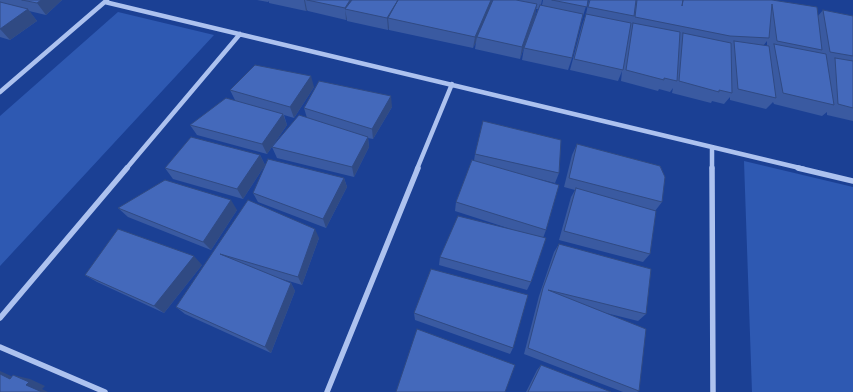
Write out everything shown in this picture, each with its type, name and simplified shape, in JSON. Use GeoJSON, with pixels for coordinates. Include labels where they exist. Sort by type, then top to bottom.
{"type":"FeatureCollection","features":[{"type":"Feature","properties":{"kind":"street"},"geometry":{"type":"LineString","coordinates":[[0,92],[106,1],[853,181]]}},
{"type":"Feature","properties":{"kind":"street"},"geometry":{"type":"LineString","coordinates":[[0,318],[240,34]]}},
{"type":"Feature","properties":{"kind":"street"},"geometry":{"type":"LineString","coordinates":[[327,392],[452,84]]}},
{"type":"Feature","properties":{"kind":"street"},"geometry":{"type":"LineString","coordinates":[[712,147],[713,392]]}},
{"type":"Feature","properties":{"kind":"street"},"geometry":{"type":"LineString","coordinates":[[0,348],[105,392]]}},
{"type":"Feature","properties":{"kind":"shaded area"},"geometry":{"type":"Polygon","coordinates":[[[118,12],[214,35],[0,266],[0,116],[118,12]]]}},
{"type":"Feature","properties":{"kind":"shaded area"},"geometry":{"type":"Polygon","coordinates":[[[744,161],[853,187],[853,392],[752,392],[744,161]]]}},
{"type":"Feature","properties":{"kind":"building"},"geometry":{"type":"Polygon","coordinates":[[[22,0],[41,0],[37,3],[22,0]]]}},
{"type":"Feature","properties":{"kind":"building"},"geometry":{"type":"Polygon","coordinates":[[[307,0],[350,0],[345,8],[307,0]]]}},
{"type":"Feature","properties":{"kind":"building"},"geometry":{"type":"Polygon","coordinates":[[[352,0],[398,0],[387,18],[345,9],[352,0]]]}},
{"type":"Feature","properties":{"kind":"building"},"geometry":{"type":"Polygon","coordinates":[[[398,0],[491,0],[475,37],[388,18],[398,0]]]}},
{"type":"Feature","properties":{"kind":"building"},"geometry":{"type":"Polygon","coordinates":[[[493,0],[516,0],[537,4],[522,47],[477,37],[493,0]]]}},
{"type":"Feature","properties":{"kind":"building"},"geometry":{"type":"Polygon","coordinates":[[[552,0],[588,0],[587,7],[552,0]]]}},
{"type":"Feature","properties":{"kind":"building"},"geometry":{"type":"Polygon","coordinates":[[[590,0],[636,0],[634,16],[588,7],[590,0]]]}},
{"type":"Feature","properties":{"kind":"building"},"geometry":{"type":"Polygon","coordinates":[[[637,0],[772,0],[817,7],[822,50],[777,41],[772,4],[769,38],[730,36],[635,17],[637,0]]]}},
{"type":"Feature","properties":{"kind":"building"},"geometry":{"type":"Polygon","coordinates":[[[0,2],[28,9],[0,29],[0,2]]]}},
{"type":"Feature","properties":{"kind":"building"},"geometry":{"type":"Polygon","coordinates":[[[540,5],[583,14],[572,58],[524,48],[540,5]]]}},
{"type":"Feature","properties":{"kind":"building"},"geometry":{"type":"Polygon","coordinates":[[[823,10],[853,16],[853,56],[830,52],[823,10]]]}},
{"type":"Feature","properties":{"kind":"building"},"geometry":{"type":"Polygon","coordinates":[[[586,14],[631,23],[623,70],[574,59],[586,14]]]}},
{"type":"Feature","properties":{"kind":"building"},"geometry":{"type":"Polygon","coordinates":[[[633,23],[680,32],[677,81],[664,78],[664,80],[626,70],[633,23]]]}},
{"type":"Feature","properties":{"kind":"building"},"geometry":{"type":"Polygon","coordinates":[[[683,33],[731,43],[732,93],[719,90],[719,92],[679,81],[683,33]]]}},
{"type":"Feature","properties":{"kind":"building"},"geometry":{"type":"Polygon","coordinates":[[[734,41],[769,46],[776,98],[738,89],[734,41]]]}},
{"type":"Feature","properties":{"kind":"building"},"geometry":{"type":"Polygon","coordinates":[[[774,44],[826,54],[834,105],[783,93],[774,44]]]}},
{"type":"Feature","properties":{"kind":"building"},"geometry":{"type":"Polygon","coordinates":[[[835,58],[853,61],[853,108],[838,104],[835,58]]]}},
{"type":"Feature","properties":{"kind":"building"},"geometry":{"type":"Polygon","coordinates":[[[255,65],[311,76],[290,107],[230,90],[255,65]]]}},
{"type":"Feature","properties":{"kind":"building"},"geometry":{"type":"Polygon","coordinates":[[[319,81],[391,96],[372,129],[304,108],[319,81]]]}},
{"type":"Feature","properties":{"kind":"building"},"geometry":{"type":"Polygon","coordinates":[[[226,98],[283,114],[262,144],[190,125],[226,98]]]}},
{"type":"Feature","properties":{"kind":"building"},"geometry":{"type":"Polygon","coordinates":[[[299,115],[368,137],[352,167],[272,147],[299,115]]]}},
{"type":"Feature","properties":{"kind":"building"},"geometry":{"type":"Polygon","coordinates":[[[483,121],[561,140],[559,173],[475,154],[483,121]]]}},
{"type":"Feature","properties":{"kind":"building"},"geometry":{"type":"Polygon","coordinates":[[[191,137],[260,155],[237,189],[165,168],[191,137]]]}},
{"type":"Feature","properties":{"kind":"building"},"geometry":{"type":"Polygon","coordinates":[[[577,144],[660,166],[665,177],[662,202],[569,178],[577,144]]]}},
{"type":"Feature","properties":{"kind":"building"},"geometry":{"type":"Polygon","coordinates":[[[268,159],[344,178],[323,219],[253,193],[268,159]]]}},
{"type":"Feature","properties":{"kind":"building"},"geometry":{"type":"Polygon","coordinates":[[[472,160],[559,185],[546,230],[456,202],[472,160]]]}},
{"type":"Feature","properties":{"kind":"building"},"geometry":{"type":"Polygon","coordinates":[[[165,180],[231,200],[203,242],[118,208],[165,180]]]}},
{"type":"Feature","properties":{"kind":"building"},"geometry":{"type":"Polygon","coordinates":[[[576,188],[656,211],[650,254],[564,231],[576,188]]]}},
{"type":"Feature","properties":{"kind":"building"},"geometry":{"type":"Polygon","coordinates":[[[248,200],[315,229],[298,277],[220,254],[291,283],[265,347],[176,307],[248,200]]]}},
{"type":"Feature","properties":{"kind":"building"},"geometry":{"type":"Polygon","coordinates":[[[458,216],[546,238],[531,282],[440,257],[458,216]]]}},
{"type":"Feature","properties":{"kind":"building"},"geometry":{"type":"Polygon","coordinates":[[[118,229],[194,256],[154,306],[85,275],[118,229]]]}},
{"type":"Feature","properties":{"kind":"building"},"geometry":{"type":"Polygon","coordinates":[[[559,244],[651,269],[646,314],[548,290],[646,329],[639,391],[528,348],[543,288],[559,244]]]}},
{"type":"Feature","properties":{"kind":"building"},"geometry":{"type":"Polygon","coordinates":[[[431,269],[528,295],[513,348],[414,313],[431,269]]]}},
{"type":"Feature","properties":{"kind":"building"},"geometry":{"type":"Polygon","coordinates":[[[417,329],[515,365],[505,392],[396,392],[417,329]]]}},
{"type":"Feature","properties":{"kind":"building"},"geometry":{"type":"Polygon","coordinates":[[[541,365],[611,392],[528,392],[541,365]]]}},
{"type":"Feature","properties":{"kind":"building"},"geometry":{"type":"Polygon","coordinates":[[[0,374],[10,379],[13,375],[29,382],[26,385],[42,392],[0,392],[0,374]]]}}]}
